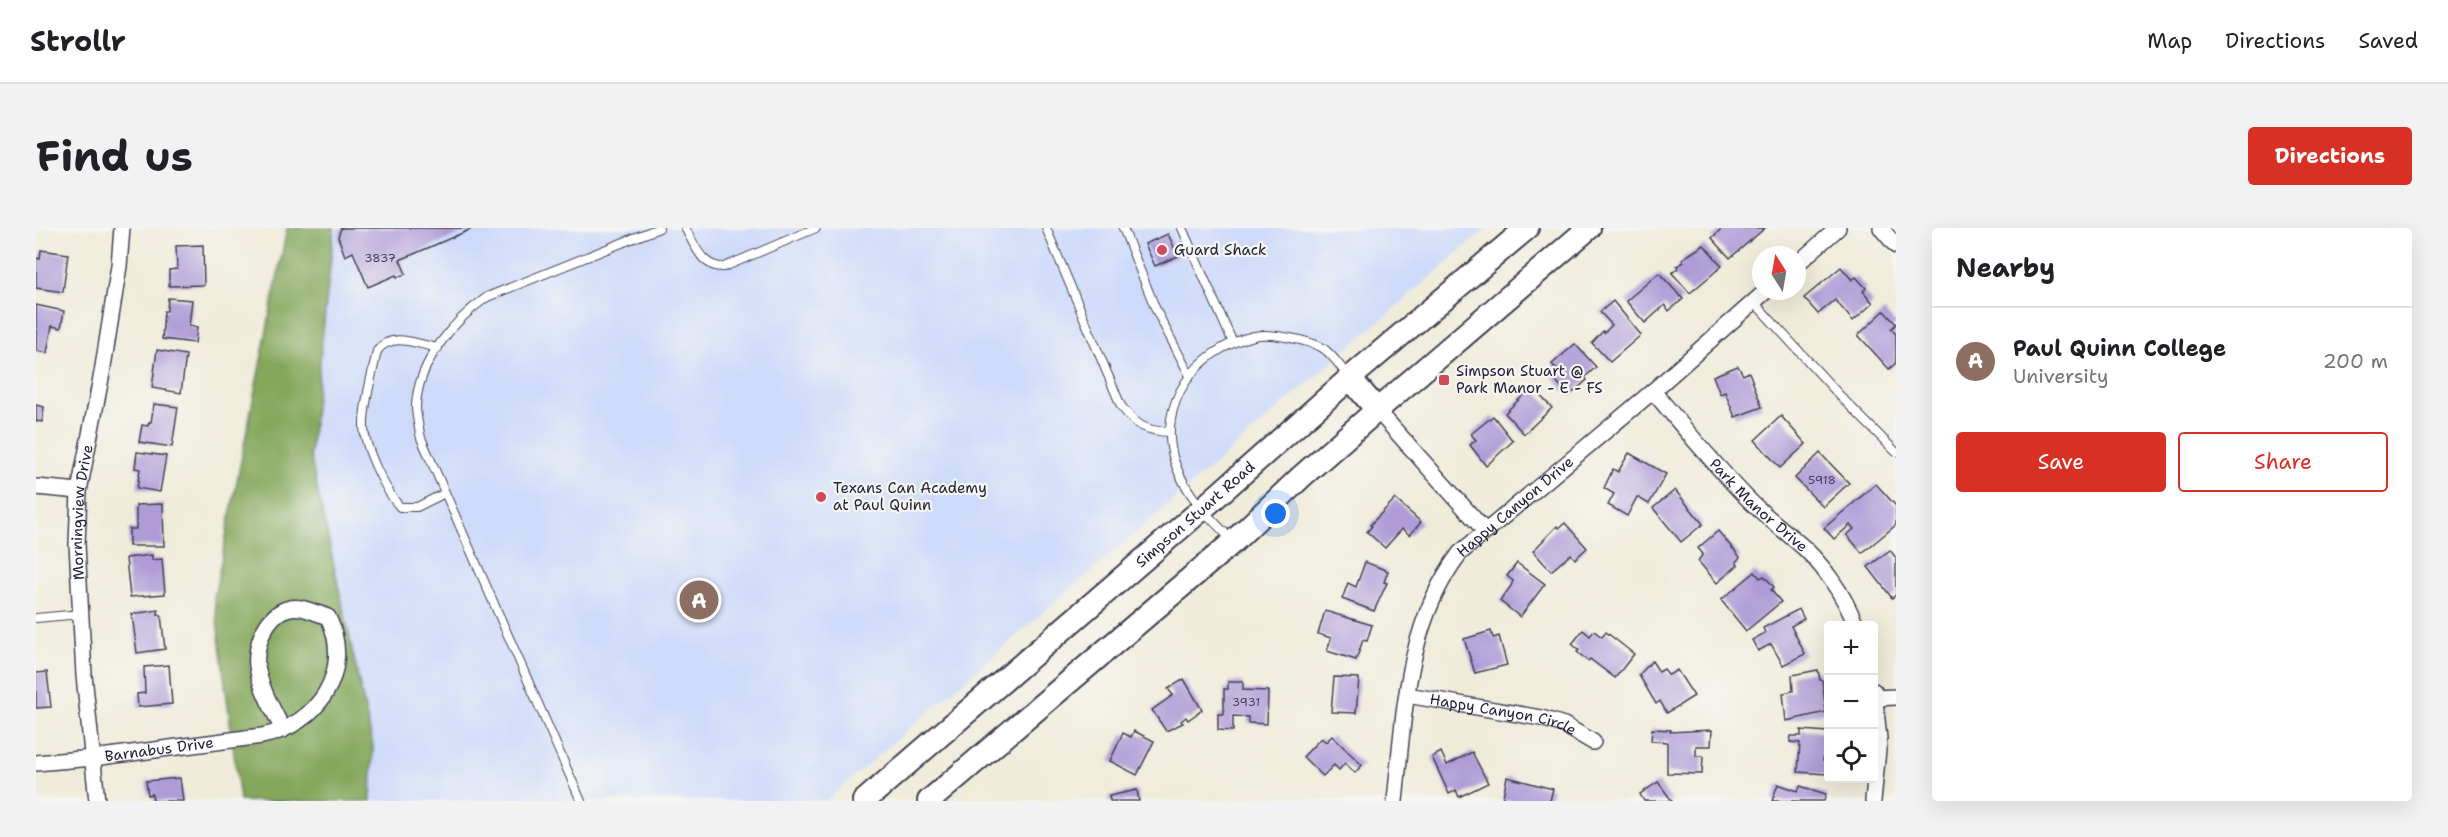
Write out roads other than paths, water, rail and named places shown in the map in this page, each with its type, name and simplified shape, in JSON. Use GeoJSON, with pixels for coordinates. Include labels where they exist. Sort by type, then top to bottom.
{"type":"FeatureCollection","features":[{"type":"Feature","properties":{"kind":"main road","name":"Simpson Stuart Road"},"geometry":{"type":"LineString","coordinates":[[864,801],[1350,378],[1527,228]]}},
{"type":"Feature","properties":{"kind":"main road"},"geometry":{"type":"LineString","coordinates":[[929,801],[1233,542],[1301,477],[1589,228]]}},
{"type":"Feature","properties":{"kind":"main road"},"geometry":{"type":"LineString","coordinates":[[1350,378],[1377,410]]}},
{"type":"Feature","properties":{"kind":"street","name":"Morningview Drive"},"geometry":{"type":"LineString","coordinates":[[97,801],[84,675],[77,544],[79,491],[102,373],[119,266],[122,228]]}},
{"type":"Feature","properties":{"kind":"street"},"geometry":{"type":"LineString","coordinates":[[1806,256],[1838,228]]}},
{"type":"Feature","properties":{"kind":"street"},"geometry":{"type":"LineString","coordinates":[[1881,228],[1896,246]]}},
{"type":"Feature","properties":{"kind":"street","name":"Happy Canyon Drive"},"geometry":{"type":"LineString","coordinates":[[1395,801],[1414,651],[1432,597],[1446,571],[1460,553],[1754,302]]}},
{"type":"Feature","properties":{"kind":"street","name":"Park Manor Drive"},"geometry":{"type":"LineString","coordinates":[[1653,390],[1706,454],[1751,502],[1797,541],[1821,566],[1854,621]]}},
{"type":"Feature","properties":{"kind":"street"},"geometry":{"type":"LineString","coordinates":[[1377,410],[1486,531]]}},
{"type":"Feature","properties":{"kind":"street"},"geometry":{"type":"LineString","coordinates":[[36,487],[79,491]]}},
{"type":"Feature","properties":{"kind":"street","name":"Barnabus Drive"},"geometry":{"type":"LineString","coordinates":[[36,763],[262,736],[283,730],[309,716],[331,686],[338,659],[335,631],[328,617],[299,608],[280,612],[265,626],[258,646],[257,666],[283,730]]}},
{"type":"Feature","properties":{"kind":"street","name":"Happy Canyon Circle"},"geometry":{"type":"LineString","coordinates":[[1407,695],[1541,718],[1564,725],[1593,742]]}},
{"type":"Feature","properties":{"kind":"street"},"geometry":{"type":"LineString","coordinates":[[1878,695],[1896,697]]}},
{"type":"Feature","properties":{"kind":"street"},"geometry":{"type":"LineString","coordinates":[[1873,801],[1878,729]]}},
{"type":"Feature","properties":{"kind":"lane"},"geometry":{"type":"LineString","coordinates":[[581,801],[421,438],[416,406],[425,369],[438,348],[468,310],[487,297],[659,228]]}},
{"type":"Feature","properties":{"kind":"lane"},"geometry":{"type":"LineString","coordinates":[[685,228],[706,263],[715,268],[724,267],[816,228]]}},
{"type":"Feature","properties":{"kind":"lane"},"geometry":{"type":"LineString","coordinates":[[1046,228],[1121,406],[1130,418],[1149,431],[1170,432]]}},
{"type":"Feature","properties":{"kind":"lane"},"geometry":{"type":"LineString","coordinates":[[1123,228],[1160,319],[1189,374]]}},
{"type":"Feature","properties":{"kind":"lane"},"geometry":{"type":"LineString","coordinates":[[1182,228],[1233,343]]}},
{"type":"Feature","properties":{"kind":"lane"},"geometry":{"type":"LineString","coordinates":[[1754,302],[1842,398],[1896,452]]}},
{"type":"Feature","properties":{"kind":"lane"},"geometry":{"type":"LineString","coordinates":[[1233,542],[1201,510],[1186,488],[1175,462],[1170,432],[1171,417],[1177,396],[1189,374],[1233,343],[1256,335],[1301,341],[1323,348],[1350,378]]}},
{"type":"Feature","properties":{"kind":"lane"},"geometry":{"type":"LineString","coordinates":[[438,348],[393,339],[383,342],[377,351],[363,425],[370,450],[391,498],[400,507],[417,507],[445,493]]}},
{"type":"Feature","properties":{"kind":"lane"},"geometry":{"type":"LineString","coordinates":[[36,618],[81,614]]}},
{"type":"Feature","properties":{"kind":"place","name":"Guard Shack"},"geometry":{"type":"Point","coordinates":[1162,250]}},
{"type":"Feature","properties":{"kind":"place","name":"Simpson Stuart @ Park Manor - E - FS"},"geometry":{"type":"Point","coordinates":[1444,380]}},
{"type":"Feature","properties":{"kind":"place","name":"Texans Can Academy at Paul Quinn"},"geometry":{"type":"Point","coordinates":[821,497]}},
{"type":"Feature","properties":{"kind":"place","name":"Paul Quinn College"},"geometry":{"type":"Point","coordinates":[699,600]}}]}
